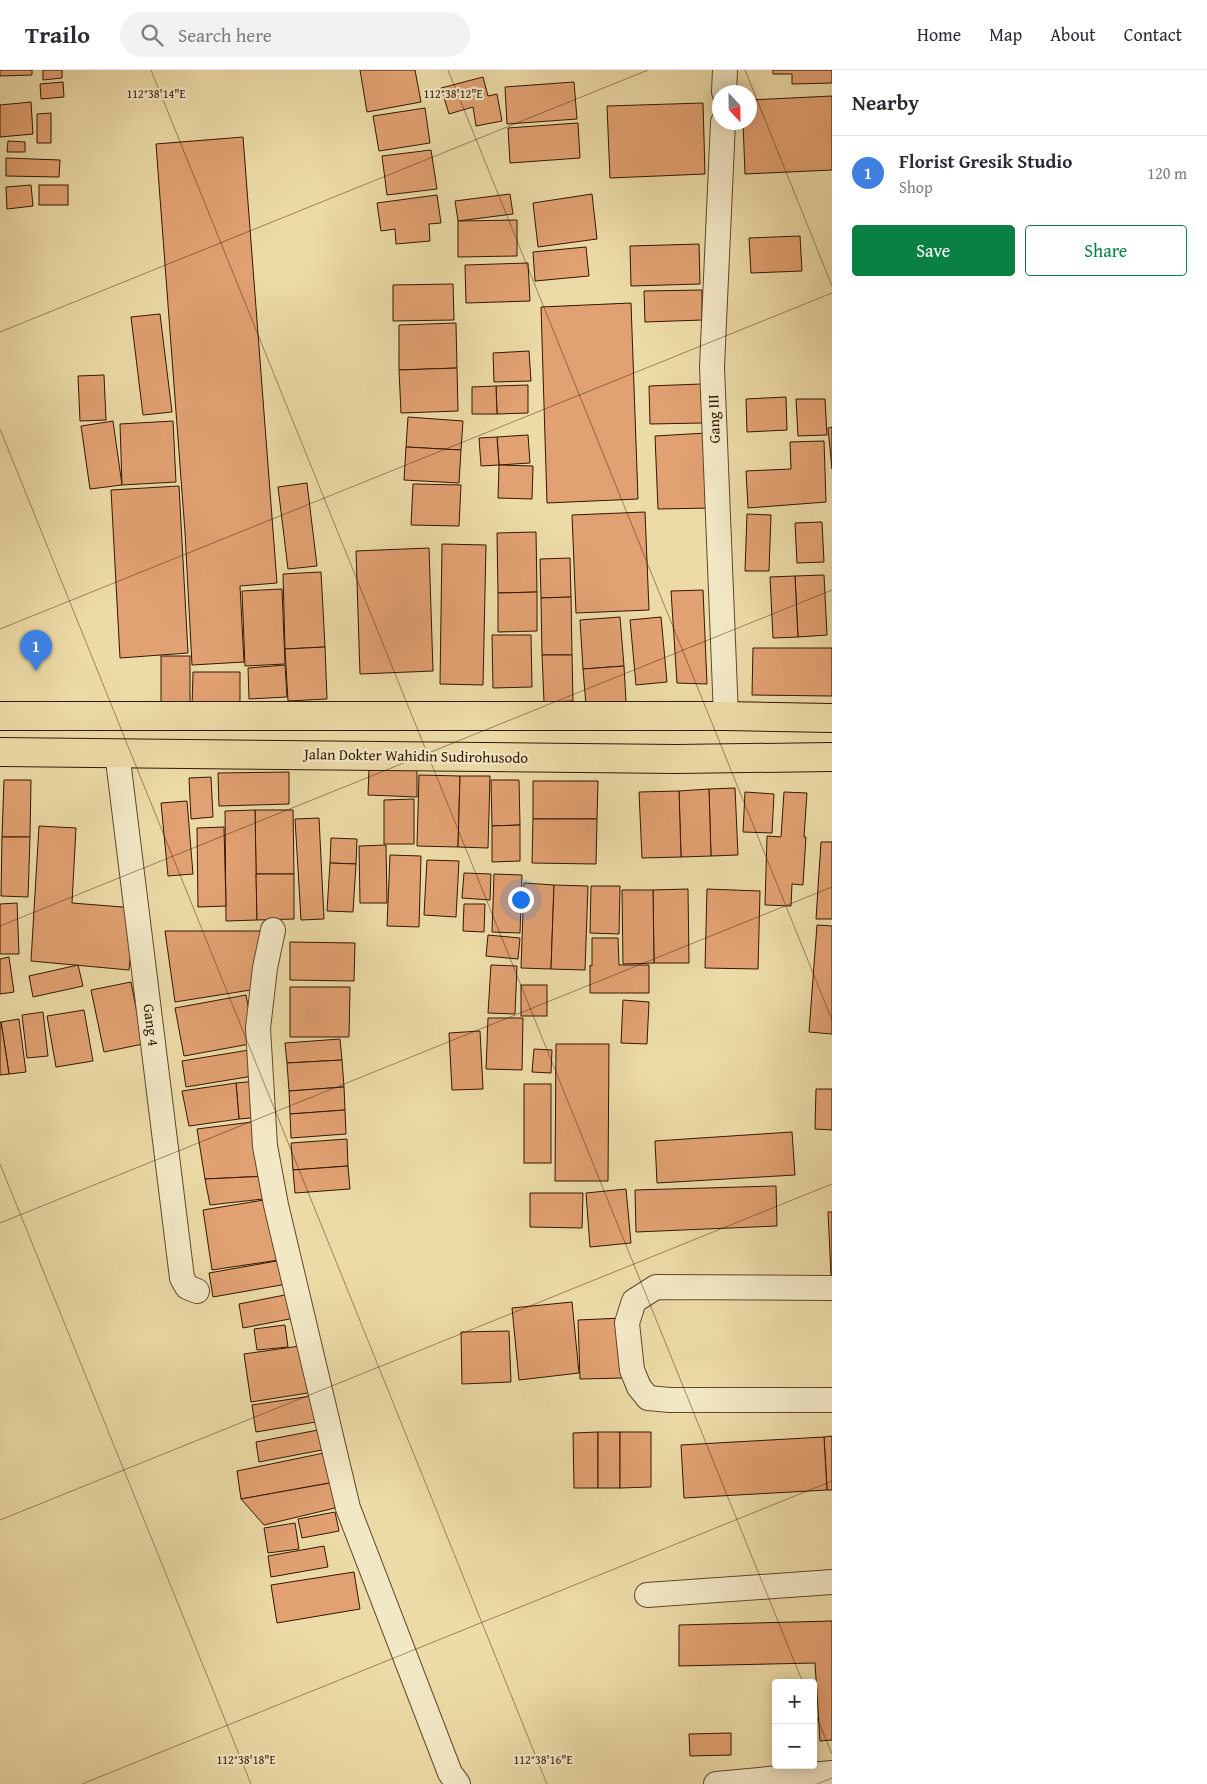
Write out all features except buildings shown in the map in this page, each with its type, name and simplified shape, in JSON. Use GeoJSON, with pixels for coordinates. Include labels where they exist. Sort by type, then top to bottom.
{"type":"FeatureCollection","features":[{"type":"Feature","properties":{"kind":"highway"},"geometry":{"type":"LineString","coordinates":[[0,716],[726,716],[832,718]]}},
{"type":"Feature","properties":{"kind":"highway","name":"Jalan Dokter Wahidin Sudirohusodo"},"geometry":{"type":"LineString","coordinates":[[0,752],[676,759],[832,757]]}},
{"type":"Feature","properties":{"kind":"street"},"geometry":{"type":"LineString","coordinates":[[724,85],[725,70]]}},
{"type":"Feature","properties":{"kind":"street","name":"Gang III"},"geometry":{"type":"LineString","coordinates":[[723,130],[712,367],[726,716]]}},
{"type":"Feature","properties":{"kind":"street","name":"Gang 4"},"geometry":{"type":"LineString","coordinates":[[117,752],[182,1278],[187,1287],[197,1291]]}},
{"type":"Feature","properties":{"kind":"street"},"geometry":{"type":"LineString","coordinates":[[273,930],[265,968],[258,1028],[265,1146],[276,1205],[348,1508],[446,1764],[458,1784]]}},
{"type":"Feature","properties":{"kind":"street"},"geometry":{"type":"LineString","coordinates":[[832,1288],[656,1287],[634,1301],[627,1323],[632,1370],[648,1398],[670,1400],[832,1400]]}},
{"type":"Feature","properties":{"kind":"street"},"geometry":{"type":"LineString","coordinates":[[647,1595],[832,1582]]}},
{"type":"Feature","properties":{"kind":"street"},"geometry":{"type":"LineString","coordinates":[[716,1784],[832,1773]]}},
{"type":"Feature","properties":{"kind":"place","name":"Florist Gresik Studio"},"geometry":{"type":"Point","coordinates":[36,671]}}]}
